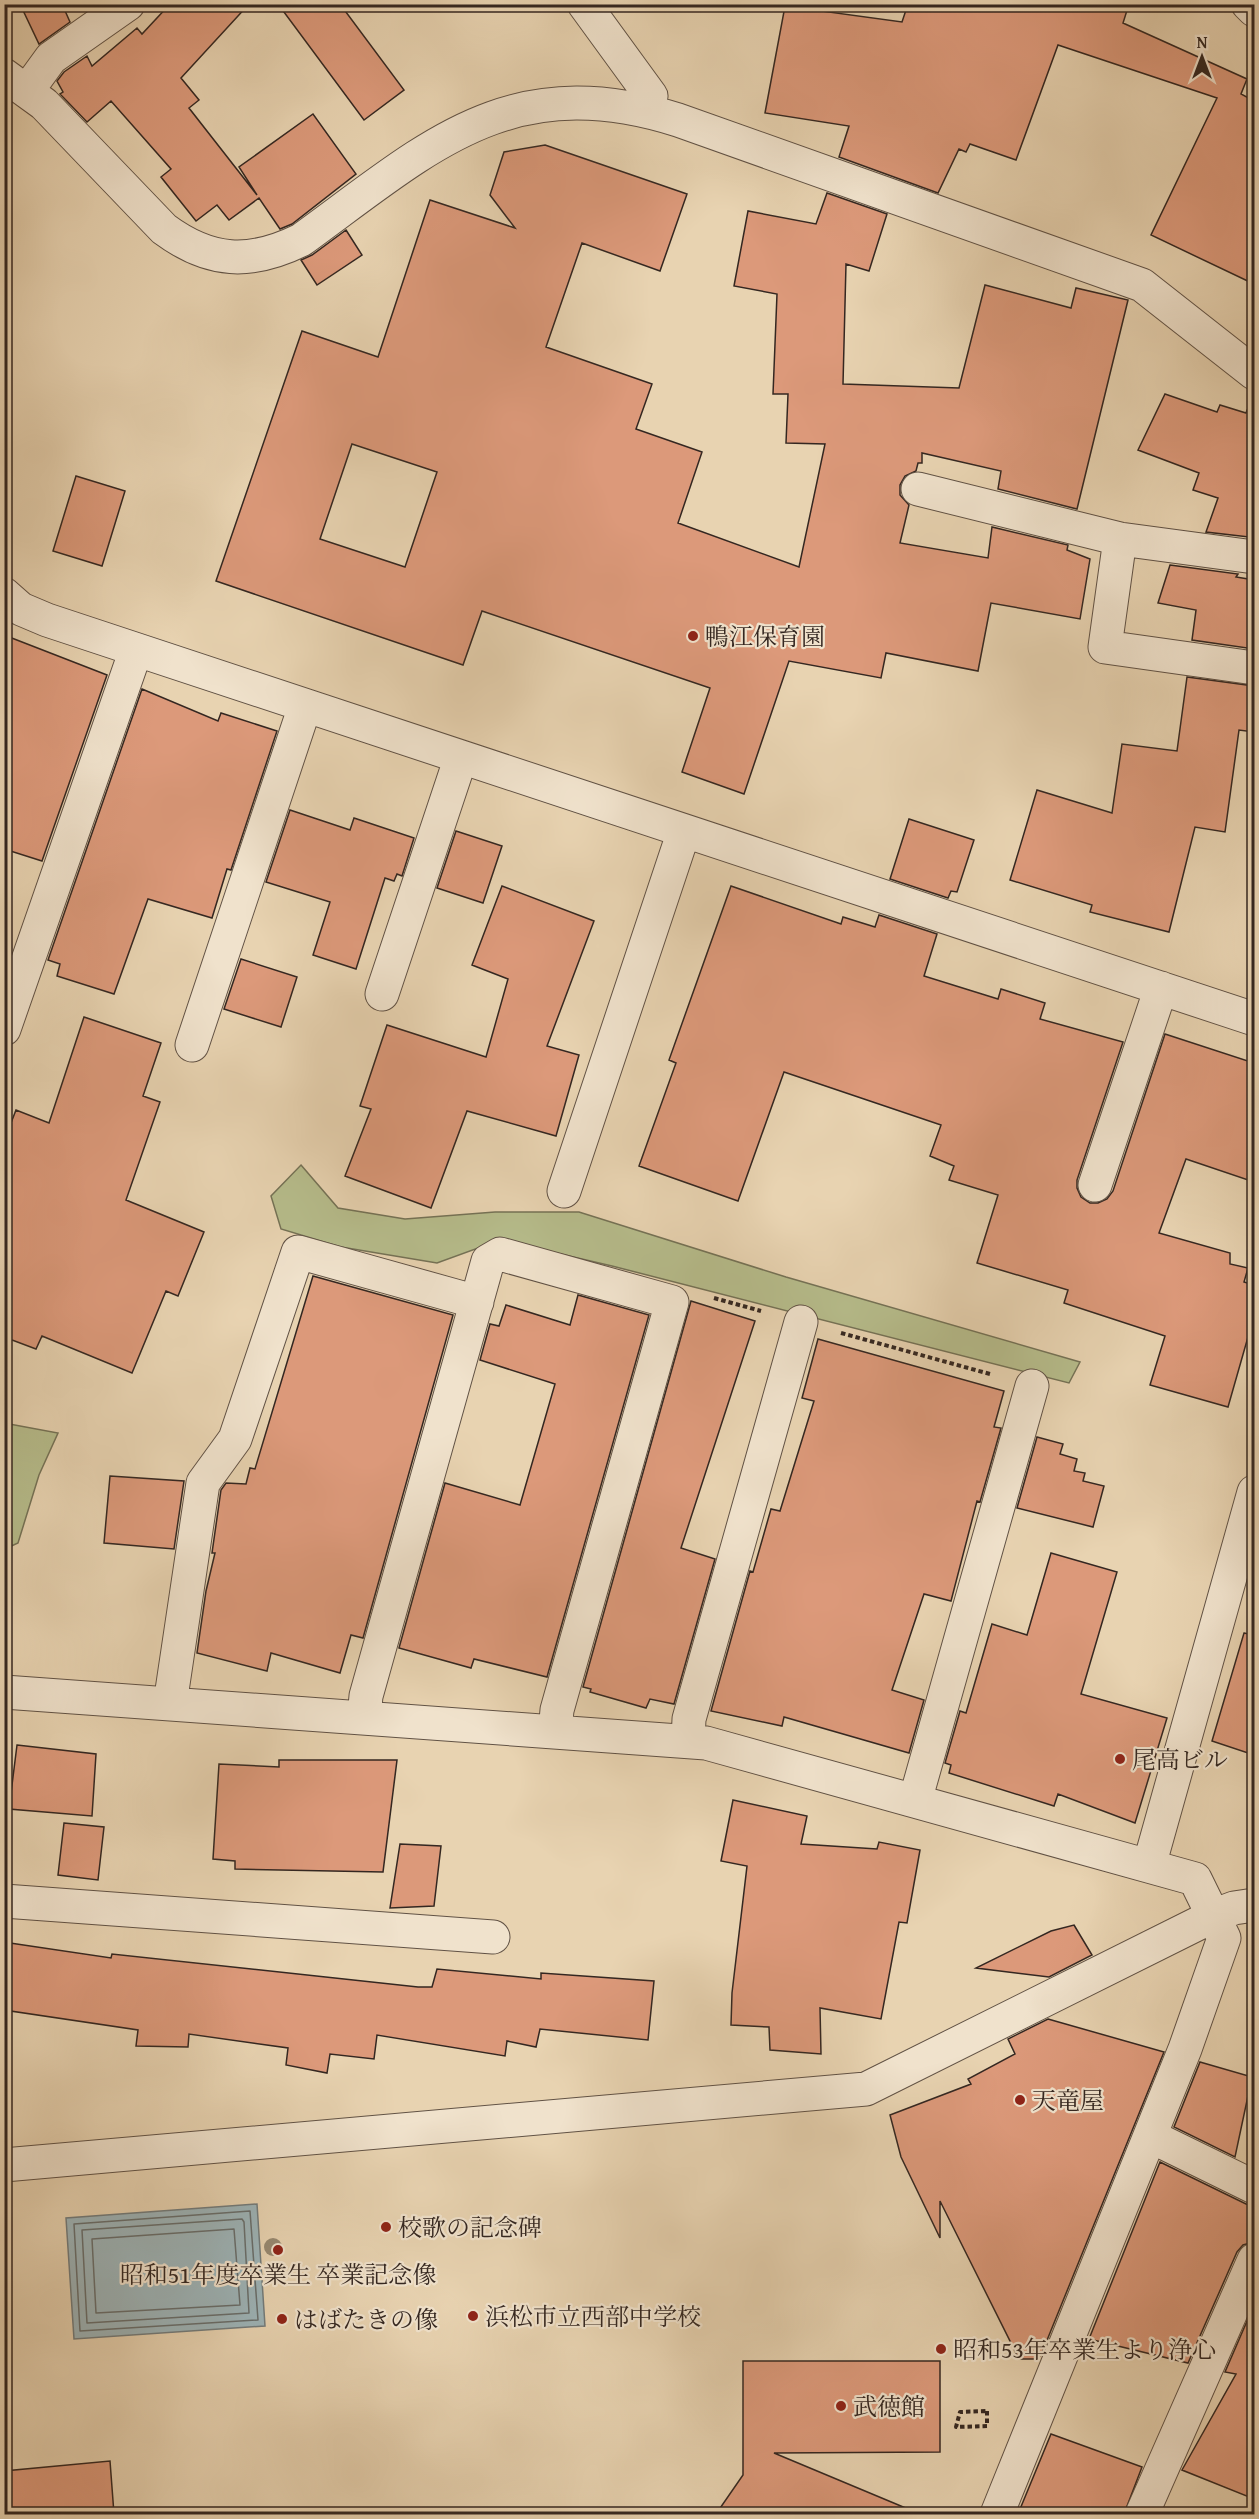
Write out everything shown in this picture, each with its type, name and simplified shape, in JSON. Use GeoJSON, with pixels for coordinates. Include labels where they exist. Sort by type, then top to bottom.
{"type":"FeatureCollection","features":[{"type":"Feature","properties":{"kind":"street"},"geometry":{"type":"LineString","coordinates":[[128,4],[16,83],[44,104],[164,229],[184,243],[207,253],[231,257],[256,257],[280,251],[301,240],[447,136],[479,122],[544,104],[612,104],[647,110],[1142,285],[1254,373]]}},
{"type":"Feature","properties":{"kind":"street"},"geometry":{"type":"LineString","coordinates":[[584,4],[651,96],[647,110]]}},
{"type":"Feature","properties":{"kind":"street"},"geometry":{"type":"LineString","coordinates":[[1248,4],[1254,10]]}},
{"type":"Feature","properties":{"kind":"street"},"geometry":{"type":"LineString","coordinates":[[918,489],[1120,539],[1254,557]]}},
{"type":"Feature","properties":{"kind":"street"},"geometry":{"type":"LineString","coordinates":[[1120,539],[1105,647],[1254,668]]}},
{"type":"Feature","properties":{"kind":"street"},"geometry":{"type":"LineString","coordinates":[[4,594],[21,609],[47,620],[1254,1019]]}},
{"type":"Feature","properties":{"kind":"street"},"geometry":{"type":"LineString","coordinates":[[4,1029],[136,650]]}},
{"type":"Feature","properties":{"kind":"street"},"geometry":{"type":"LineString","coordinates":[[192,1046],[305,706]]}},
{"type":"Feature","properties":{"kind":"street"},"geometry":{"type":"LineString","coordinates":[[382,994],[461,757]]}},
{"type":"Feature","properties":{"kind":"street"},"geometry":{"type":"LineString","coordinates":[[564,1191],[684,831]]}},
{"type":"Feature","properties":{"kind":"street"},"geometry":{"type":"LineString","coordinates":[[1095,1185],[1161,988]]}},
{"type":"Feature","properties":{"kind":"street"},"geometry":{"type":"LineString","coordinates":[[170,1704],[203,1483],[236,1439],[298,1252],[477,1302]]}},
{"type":"Feature","properties":{"kind":"street"},"geometry":{"type":"LineString","coordinates":[[364,1718],[366,1696],[488,1261],[500,1254],[672,1302],[557,1710],[555,1732]]}},
{"type":"Feature","properties":{"kind":"street"},"geometry":{"type":"LineString","coordinates":[[688,1741],[689,1719],[801,1322]]}},
{"type":"Feature","properties":{"kind":"street"},"geometry":{"type":"LineString","coordinates":[[915,1801],[1032,1386]]}},
{"type":"Feature","properties":{"kind":"street"},"geometry":{"type":"LineString","coordinates":[[1149,1866],[1252,1510]]}},
{"type":"Feature","properties":{"kind":"street"},"geometry":{"type":"LineString","coordinates":[[4,1692],[706,1743],[1195,1879],[1224,1938],[1185,2049],[997,2514]]}},
{"type":"Feature","properties":{"kind":"street"},"geometry":{"type":"LineString","coordinates":[[4,1901],[493,1937]]}},
{"type":"Feature","properties":{"kind":"street"},"geometry":{"type":"LineString","coordinates":[[4,2165],[866,2089],[1213,1916],[1234,1908],[1254,1905]]}},
{"type":"Feature","properties":{"kind":"street"},"geometry":{"type":"LineString","coordinates":[[1150,2136],[1254,2187]]}},
{"type":"Feature","properties":{"kind":"street"},"geometry":{"type":"LineString","coordinates":[[1142,2514],[1254,2260]]}},
{"type":"Feature","properties":{"kind":"path"},"geometry":{"type":"LineString","coordinates":[[672,1302],[691,1291],[1032,1386]]}},
{"type":"Feature","properties":{"kind":"path"},"geometry":{"type":"LineString","coordinates":[[987,2411],[987,2426],[956,2427],[960,2412],[987,2411]]}},
{"type":"Feature","properties":{"kind":"green space"},"geometry":{"type":"Polygon","coordinates":[[[301,1165],[338,1208],[405,1219],[495,1212],[579,1212],[786,1277],[1080,1362],[1069,1383],[612,1266],[500,1240],[437,1263],[341,1247],[281,1229],[271,1196],[301,1165]]]}},
{"type":"Feature","properties":{"kind":"green space"},"geometry":{"type":"Polygon","coordinates":[[[4,1423],[58,1433],[39,1475],[18,1543],[5,1549],[4,1423]]]}},
{"type":"Feature","properties":{"kind":"water"},"geometry":{"type":"Polygon","coordinates":[[[257,2204],[265,2326],[74,2339],[66,2218],[257,2204]]]}},
{"type":"Feature","properties":{"kind":"building"},"geometry":{"type":"Polygon","coordinates":[[[20,4],[62,4],[70,22],[39,44],[20,4]]]}},
{"type":"Feature","properties":{"kind":"building"},"geometry":{"type":"Polygon","coordinates":[[[170,4],[249,4],[181,78],[199,100],[189,108],[257,195],[239,167],[313,114],[356,174],[292,224],[280,229],[259,198],[229,220],[217,205],[196,221],[161,177],[171,169],[111,101],[87,122],[60,94],[63,92],[57,81],[64,72],[87,56],[92,66],[137,28],[142,34],[170,4]]]}},
{"type":"Feature","properties":{"kind":"building"},"geometry":{"type":"Polygon","coordinates":[[[278,4],[340,4],[404,90],[364,120],[278,4]]]}},
{"type":"Feature","properties":{"kind":"building"},"geometry":{"type":"Polygon","coordinates":[[[908,4],[1129,4],[1123,23],[1247,79],[1241,94],[1254,101],[1254,284],[1151,235],[1217,98],[1058,45],[1016,160],[970,144],[966,152],[959,149],[938,193],[839,157],[849,126],[765,113],[785,6],[902,22],[908,4]]]}},
{"type":"Feature","properties":{"kind":"building"},"geometry":{"type":"Polygon","coordinates":[[[545,145],[687,194],[660,271],[582,243],[546,347],[652,384],[636,429],[702,452],[678,523],[799,567],[825,444],[786,443],[788,394],[773,394],[777,294],[734,286],[748,211],[816,224],[827,193],[887,214],[869,271],[846,264],[843,384],[959,388],[985,285],[1071,308],[1076,288],[1128,300],[1077,509],[998,489],[1001,471],[922,453],[922,463],[918,463],[916,471],[905,476],[900,485],[900,495],[909,505],[900,543],[988,558],[992,527],[1068,545],[1067,550],[1090,559],[1080,619],[991,603],[978,671],[886,653],[881,678],[789,661],[744,794],[682,772],[710,688],[482,611],[463,665],[216,581],[302,331],[378,357],[430,200],[515,228],[490,195],[504,152],[545,145]],[[352,444],[320,539],[405,567],[437,472],[352,444]]]}},
{"type":"Feature","properties":{"kind":"building"},"geometry":{"type":"Polygon","coordinates":[[[346,230],[362,255],[317,285],[301,260],[312,255],[346,230]]]}},
{"type":"Feature","properties":{"kind":"building"},"geometry":{"type":"Polygon","coordinates":[[[1165,394],[1217,412],[1220,405],[1246,413],[1247,410],[1254,411],[1254,520],[1249,537],[1206,532],[1218,498],[1193,490],[1199,473],[1138,450],[1165,394]]]}},
{"type":"Feature","properties":{"kind":"building"},"geometry":{"type":"Polygon","coordinates":[[[76,476],[125,491],[102,566],[53,551],[76,476]]]}},
{"type":"Feature","properties":{"kind":"building"},"geometry":{"type":"Polygon","coordinates":[[[1170,565],[1238,574],[1236,577],[1254,580],[1254,649],[1192,640],[1196,610],[1158,603],[1170,565]]]}},
{"type":"Feature","properties":{"kind":"building"},"geometry":{"type":"Polygon","coordinates":[[[4,635],[107,675],[42,861],[4,849],[4,635]]]}},
{"type":"Feature","properties":{"kind":"building"},"geometry":{"type":"Polygon","coordinates":[[[1187,677],[1254,686],[1254,732],[1239,730],[1225,832],[1195,827],[1169,932],[1090,912],[1092,905],[1010,880],[1037,790],[1112,813],[1122,744],[1177,751],[1187,677]]]}},
{"type":"Feature","properties":{"kind":"building"},"geometry":{"type":"Polygon","coordinates":[[[142,689],[218,721],[221,713],[277,731],[231,870],[227,869],[212,918],[148,899],[114,994],[57,976],[60,964],[48,960],[142,689]]]}},
{"type":"Feature","properties":{"kind":"building"},"geometry":{"type":"Polygon","coordinates":[[[290,810],[350,830],[354,818],[414,838],[402,876],[397,874],[394,881],[385,878],[356,969],[313,955],[330,902],[266,882],[290,810]]]}},
{"type":"Feature","properties":{"kind":"building"},"geometry":{"type":"Polygon","coordinates":[[[909,819],[974,840],[957,892],[951,891],[948,898],[890,879],[909,819]]]}},
{"type":"Feature","properties":{"kind":"building"},"geometry":{"type":"Polygon","coordinates":[[[456,831],[502,846],[483,903],[437,888],[456,831]]]}},
{"type":"Feature","properties":{"kind":"building"},"geometry":{"type":"Polygon","coordinates":[[[502,886],[594,921],[547,1046],[579,1055],[556,1136],[467,1111],[431,1208],[345,1176],[371,1109],[360,1106],[387,1025],[486,1057],[508,979],[472,965],[502,886]]]}},
{"type":"Feature","properties":{"kind":"building"},"geometry":{"type":"Polygon","coordinates":[[[731,886],[841,924],[843,917],[875,927],[879,915],[937,934],[924,976],[998,999],[1001,989],[1045,1003],[1040,1019],[1123,1042],[1077,1180],[1077,1188],[1081,1197],[1090,1203],[1098,1203],[1107,1199],[1113,1191],[1165,1034],[1254,1063],[1254,1182],[1186,1159],[1159,1233],[1230,1253],[1230,1264],[1248,1268],[1244,1282],[1254,1285],[1254,1316],[1228,1407],[1150,1385],[1165,1336],[1064,1303],[1068,1290],[977,1263],[998,1195],[949,1180],[954,1166],[930,1156],[941,1125],[784,1072],[738,1201],[639,1166],[676,1063],[669,1060],[731,886]]]}},
{"type":"Feature","properties":{"kind":"building"},"geometry":{"type":"Polygon","coordinates":[[[241,959],[297,977],[281,1027],[224,1009],[241,959]]]}},
{"type":"Feature","properties":{"kind":"building"},"geometry":{"type":"Polygon","coordinates":[[[84,1017],[161,1043],[143,1096],[160,1102],[126,1200],[204,1232],[178,1296],[166,1291],[132,1373],[42,1336],[36,1349],[4,1337],[4,1141],[16,1110],[49,1123],[84,1017]]]}},
{"type":"Feature","properties":{"kind":"building"},"geometry":{"type":"Polygon","coordinates":[[[313,1276],[453,1315],[363,1638],[351,1635],[340,1673],[271,1653],[267,1671],[197,1653],[206,1591],[215,1553],[212,1553],[221,1490],[226,1483],[246,1484],[250,1468],[255,1469],[313,1276]]]}},
{"type":"Feature","properties":{"kind":"building"},"geometry":{"type":"Polygon","coordinates":[[[578,1295],[649,1315],[547,1677],[474,1659],[471,1668],[399,1648],[445,1483],[520,1505],[555,1384],[480,1360],[490,1324],[499,1326],[506,1305],[570,1325],[578,1295]]]}},
{"type":"Feature","properties":{"kind":"building"},"geometry":{"type":"Polygon","coordinates":[[[691,1301],[755,1321],[681,1548],[715,1559],[674,1704],[650,1699],[646,1708],[590,1692],[591,1689],[583,1687],[691,1301]]]}},
{"type":"Feature","properties":{"kind":"building"},"geometry":{"type":"Polygon","coordinates":[[[818,1339],[1004,1391],[994,1427],[1001,1428],[980,1502],[977,1501],[951,1601],[924,1594],[892,1690],[924,1700],[909,1753],[784,1717],[782,1726],[711,1711],[750,1571],[753,1572],[771,1509],[780,1511],[814,1401],[802,1398],[818,1339]]]}},
{"type":"Feature","properties":{"kind":"building"},"geometry":{"type":"Polygon","coordinates":[[[1037,1437],[1063,1444],[1060,1454],[1077,1459],[1074,1471],[1085,1473],[1083,1481],[1104,1486],[1093,1527],[1017,1508],[1037,1437]]]}},
{"type":"Feature","properties":{"kind":"building"},"geometry":{"type":"Polygon","coordinates":[[[110,1476],[184,1481],[174,1549],[104,1543],[110,1476]]]}},
{"type":"Feature","properties":{"kind":"building"},"geometry":{"type":"Polygon","coordinates":[[[1051,1553],[1117,1572],[1081,1694],[1167,1718],[1135,1823],[1058,1794],[1054,1806],[949,1773],[951,1765],[945,1763],[960,1711],[966,1713],[992,1624],[1027,1635],[1051,1553]]]}},
{"type":"Feature","properties":{"kind":"building"},"geometry":{"type":"Polygon","coordinates":[[[1244,1633],[1254,1635],[1254,1755],[1212,1741],[1244,1633]]]}},
{"type":"Feature","properties":{"kind":"building"},"geometry":{"type":"Polygon","coordinates":[[[17,1745],[96,1754],[92,1816],[9,1809],[17,1745]]]}},
{"type":"Feature","properties":{"kind":"building"},"geometry":{"type":"Polygon","coordinates":[[[279,1760],[397,1760],[383,1872],[235,1869],[235,1861],[213,1859],[219,1764],[279,1767],[279,1760]]]}},
{"type":"Feature","properties":{"kind":"building"},"geometry":{"type":"Polygon","coordinates":[[[733,1800],[807,1816],[801,1844],[877,1849],[879,1842],[920,1850],[907,1923],[899,1922],[881,2019],[820,2008],[821,2054],[770,2050],[769,2027],[731,2025],[732,1993],[747,1866],[721,1861],[733,1800]]]}},
{"type":"Feature","properties":{"kind":"building"},"geometry":{"type":"Polygon","coordinates":[[[64,1823],[104,1827],[98,1880],[58,1875],[64,1823]]]}},
{"type":"Feature","properties":{"kind":"building"},"geometry":{"type":"Polygon","coordinates":[[[400,1844],[441,1846],[434,1906],[390,1908],[400,1844]]]}},
{"type":"Feature","properties":{"kind":"building"},"geometry":{"type":"Polygon","coordinates":[[[1074,1925],[1092,1955],[1049,1977],[976,1968],[1051,1931],[1074,1925]]]}},
{"type":"Feature","properties":{"kind":"building"},"geometry":{"type":"Polygon","coordinates":[[[10,1943],[111,1958],[112,1954],[418,1987],[432,1987],[437,1969],[541,1979],[541,1973],[654,1981],[648,2040],[540,2029],[536,2047],[507,2041],[505,2056],[377,2035],[374,2059],[330,2054],[327,2073],[286,2065],[288,2048],[189,2034],[188,2047],[136,2046],[138,2030],[4,2010],[4,1981],[10,1943]]]}},
{"type":"Feature","properties":{"kind":"building"},"geometry":{"type":"Polygon","coordinates":[[[1048,2019],[1164,2052],[1041,2355],[1035,2359],[1019,2359],[940,2201],[940,2238],[901,2157],[890,2115],[971,2084],[968,2079],[1015,2054],[1008,2039],[1048,2019]]]}},
{"type":"Feature","properties":{"kind":"building"},"geometry":{"type":"Polygon","coordinates":[[[1200,2062],[1252,2077],[1235,2157],[1174,2127],[1200,2062]]]}},
{"type":"Feature","properties":{"kind":"building"},"geometry":{"type":"Polygon","coordinates":[[[1160,2162],[1254,2206],[1254,2242],[1243,2245],[1237,2252],[1188,2363],[1089,2339],[1160,2162]]]}},
{"type":"Feature","properties":{"kind":"building"},"geometry":{"type":"Polygon","coordinates":[[[1254,2305],[1254,2499],[1182,2470],[1236,2374],[1225,2372],[1254,2305]]]}},
{"type":"Feature","properties":{"kind":"building","name":"武徳館"},"geometry":{"type":"Polygon","coordinates":[[[743,2361],[940,2361],[940,2452],[774,2453],[920,2514],[716,2514],[743,2475],[743,2361]]]}},
{"type":"Feature","properties":{"kind":"building"},"geometry":{"type":"Polygon","coordinates":[[[1051,2434],[1142,2467],[1124,2514],[1018,2514],[1051,2434]]]}},
{"type":"Feature","properties":{"kind":"building"},"geometry":{"type":"Polygon","coordinates":[[[110,2461],[114,2514],[4,2514],[4,2471],[110,2461]]]}},
{"type":"Feature","properties":{"kind":"place","name":"鴨江保育園"},"geometry":{"type":"Point","coordinates":[693,636]}},
{"type":"Feature","properties":{"kind":"place","name":"尾高ビル"},"geometry":{"type":"Point","coordinates":[1120,1759]}},
{"type":"Feature","properties":{"kind":"place","name":"天竜屋"},"geometry":{"type":"Point","coordinates":[1020,2100]}},
{"type":"Feature","properties":{"kind":"place","name":"校歌の記念碑"},"geometry":{"type":"Point","coordinates":[386,2227]}},
{"type":"Feature","properties":{"kind":"place","name":"昭和51年度卒業生 卒業記念像"},"geometry":{"type":"Point","coordinates":[278,2250]}},
{"type":"Feature","properties":{"kind":"place","name":"浜松市立西部中学校"},"geometry":{"type":"Point","coordinates":[473,2316]}},
{"type":"Feature","properties":{"kind":"place","name":"はばたきの像"},"geometry":{"type":"Point","coordinates":[282,2319]}},
{"type":"Feature","properties":{"kind":"place","name":"昭和53年卒業生より浄心"},"geometry":{"type":"Point","coordinates":[941,2349]}},
{"type":"Feature","properties":{"kind":"place","name":"武徳館"},"geometry":{"type":"Point","coordinates":[841,2406]}}]}
